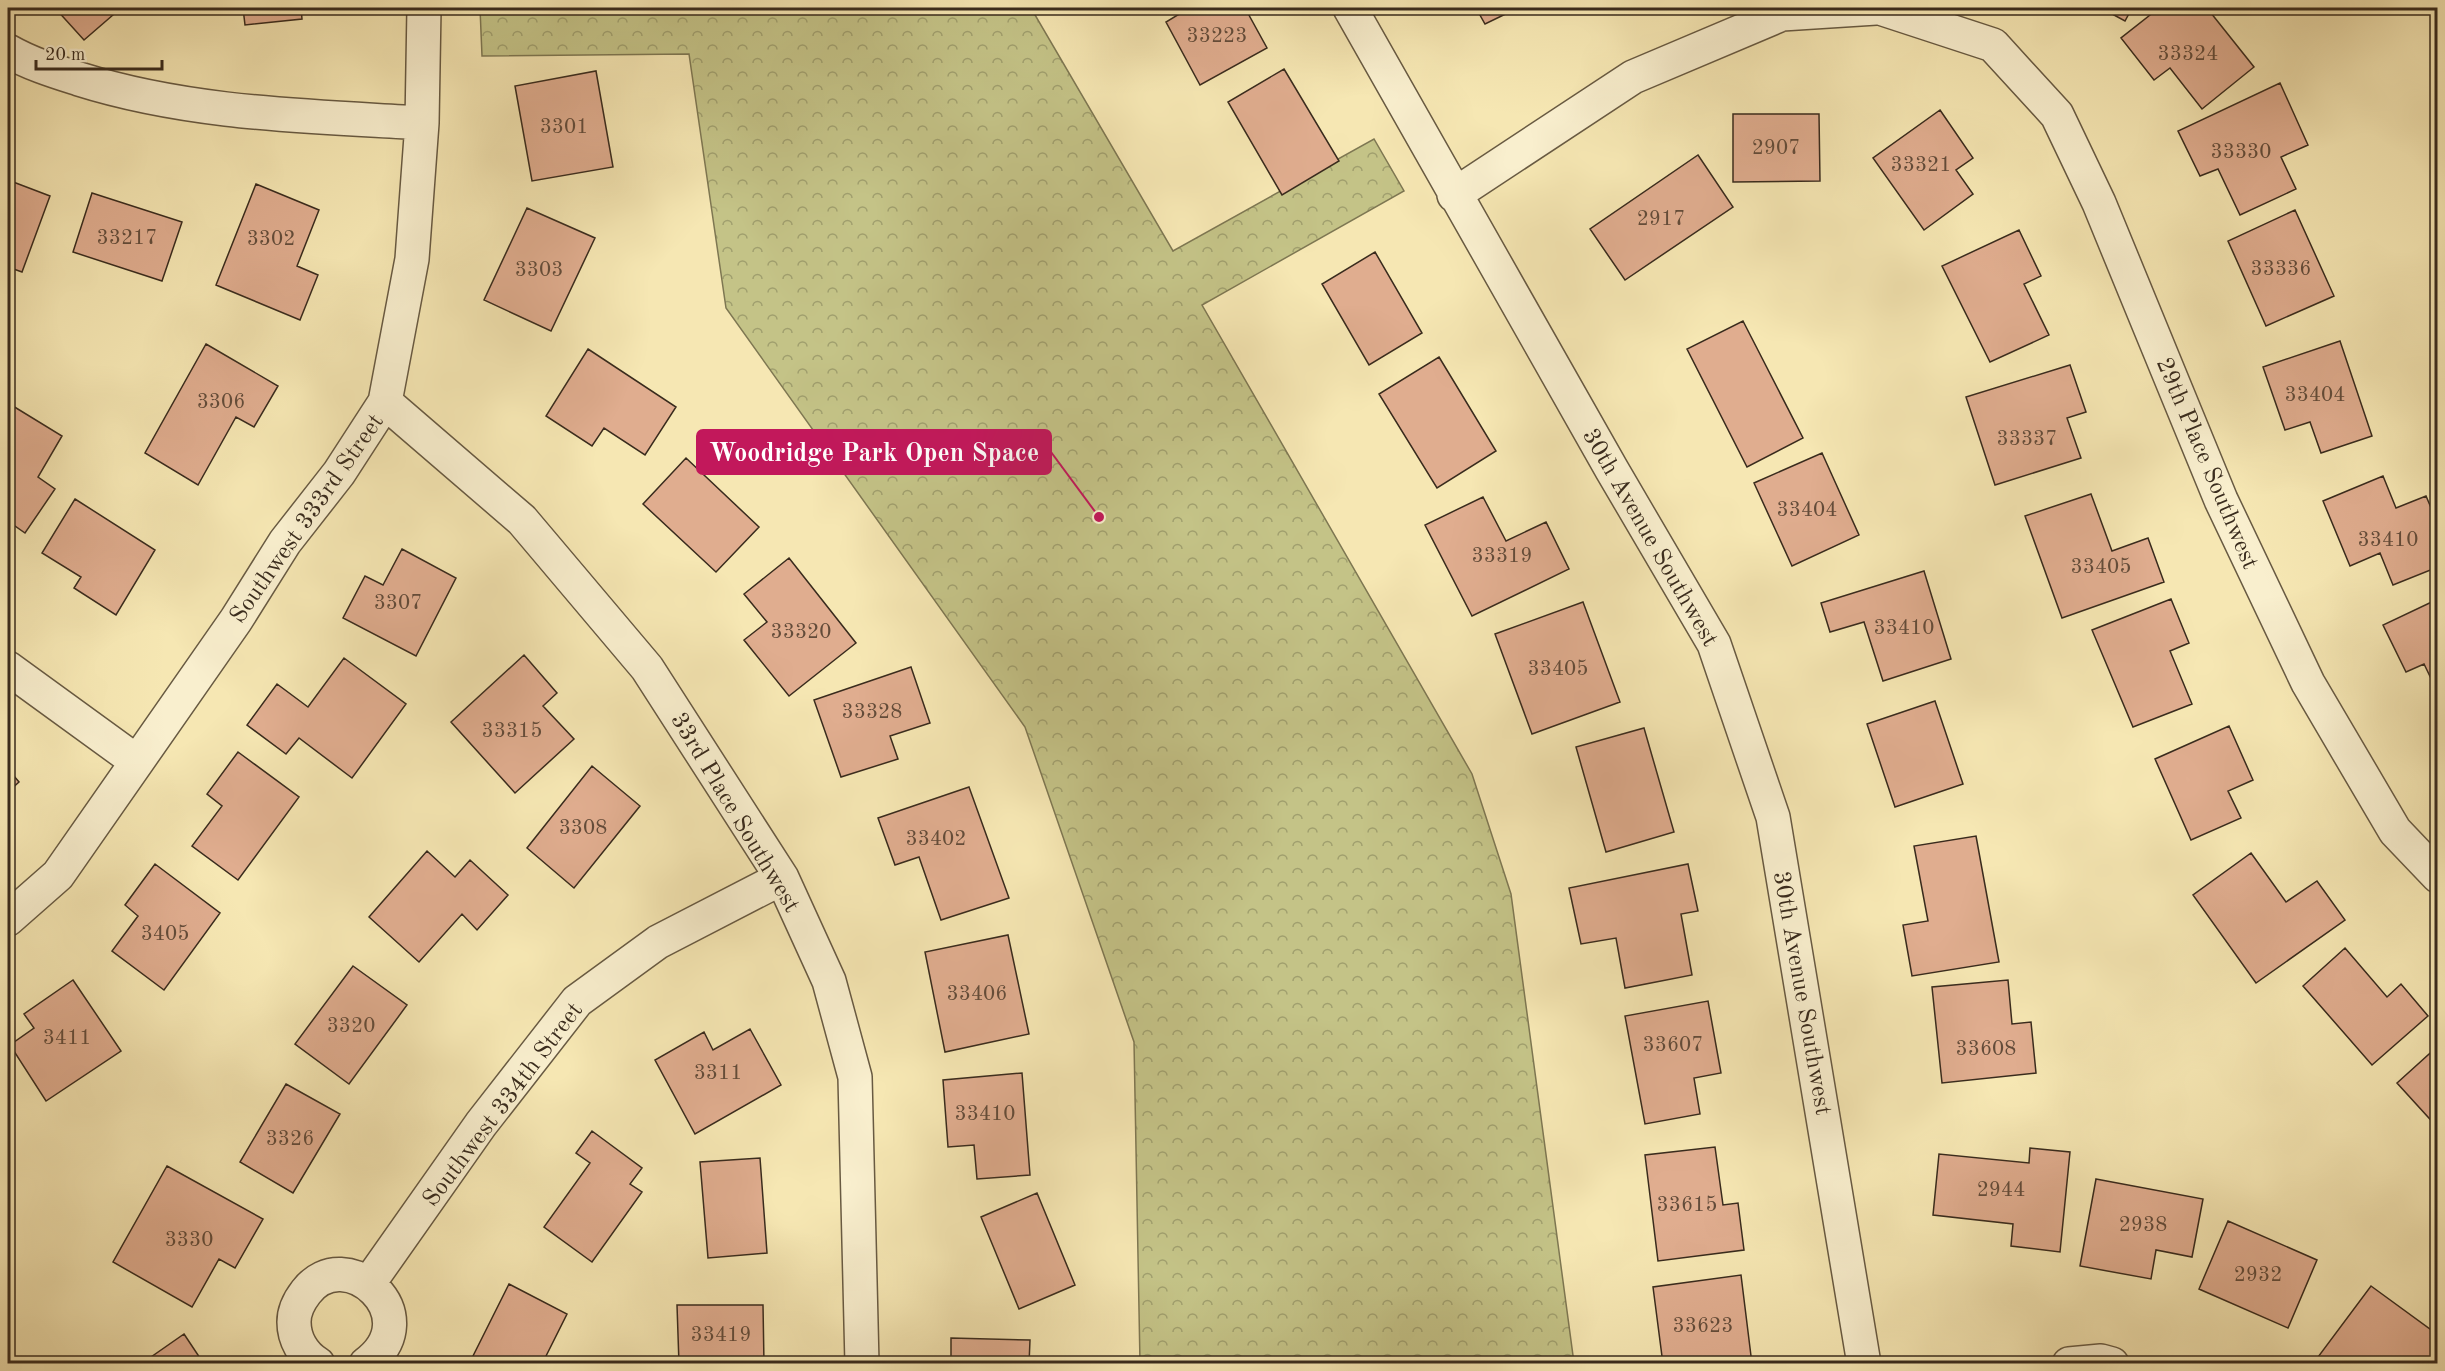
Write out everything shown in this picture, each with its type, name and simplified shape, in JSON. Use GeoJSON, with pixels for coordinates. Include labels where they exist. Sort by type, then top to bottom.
{"type":"FeatureCollection","features":[{"type":"Feature","properties":{"kind":"street","name":"Southwest 333rd Street"},"geometry":{"type":"LineString","coordinates":[[8,919],[58,875],[135,761],[236,620],[285,542],[339,472],[385,402],[412,260],[422,123],[424,8]]}},
{"type":"Feature","properties":{"kind":"street","name":"30th Avenue Southwest"},"geometry":{"type":"LineString","coordinates":[[1350,8],[1454,195],[1714,644],[1773,817],[1864,1364]]}},
{"type":"Feature","properties":{"kind":"street"},"geometry":{"type":"LineString","coordinates":[[1454,195],[1633,76],[1782,14],[1878,8]]}},
{"type":"Feature","properties":{"kind":"street","name":"29th Place Southwest"},"geometry":{"type":"LineString","coordinates":[[1878,8],[1993,45],[2056,115],[2099,203],[2221,500],[2308,683],[2395,831],[2438,876]]}},
{"type":"Feature","properties":{"kind":"street"},"geometry":{"type":"LineString","coordinates":[[8,51],[30,63],[119,92],[239,112],[422,123]]}},
{"type":"Feature","properties":{"kind":"street","name":"33rd Place Southwest"},"geometry":{"type":"LineString","coordinates":[[385,402],[522,520],[647,668],[782,878],[829,981],[855,1077],[862,1364]]}},
{"type":"Feature","properties":{"kind":"street"},"geometry":{"type":"LineString","coordinates":[[8,668],[135,761]]}},
{"type":"Feature","properties":{"kind":"street","name":"Southwest 334th Street"},"geometry":{"type":"LineString","coordinates":[[369,1283],[482,1124],[577,1001],[658,942],[782,878]]}},
{"type":"Feature","properties":{"kind":"street"},"geometry":{"type":"LineString","coordinates":[[318,1364],[303,1350],[295,1335],[294,1319],[298,1302],[308,1289],[322,1279],[338,1275],[354,1276],[369,1283],[381,1295],[388,1310],[390,1327],[385,1343],[366,1364]]}},
{"type":"Feature","properties":{"kind":"street"},"geometry":{"type":"LineString","coordinates":[[2069,1364],[2101,1361],[2112,1364]]}},
{"type":"Feature","properties":{"kind":"green space"},"geometry":{"type":"Polygon","coordinates":[[[480,8],[1031,8],[1173,251],[1374,139],[1404,191],[1202,305],[1472,774],[1511,894],[1574,1363],[1140,1363],[1134,1042],[1025,727],[726,308],[689,54],[482,56],[480,8]]]}},
{"type":"Feature","properties":{"kind":"building"},"geometry":{"type":"Polygon","coordinates":[[[55,8],[121,8],[84,40],[55,8]]]}},
{"type":"Feature","properties":{"kind":"building"},"geometry":{"type":"Polygon","coordinates":[[[243,8],[301,8],[302,19],[245,25],[243,8]]]}},
{"type":"Feature","properties":{"kind":"building"},"geometry":{"type":"Polygon","coordinates":[[[1178,8],[1245,8],[1267,48],[1200,85],[1166,22],[1181,13],[1178,8]]]}},
{"type":"Feature","properties":{"kind":"building"},"geometry":{"type":"Polygon","coordinates":[[[1476,8],[1518,8],[1485,24],[1476,8]]]}},
{"type":"Feature","properties":{"kind":"building"},"geometry":{"type":"Polygon","coordinates":[[[2101,8],[2132,8],[2125,21],[2101,8]]]}},
{"type":"Feature","properties":{"kind":"building"},"geometry":{"type":"Polygon","coordinates":[[[2159,8],[2207,8],[2254,67],[2202,109],[2170,68],[2154,80],[2121,38],[2159,8]]]}},
{"type":"Feature","properties":{"kind":"building"},"geometry":{"type":"Polygon","coordinates":[[[1284,69],[1339,161],[1282,195],[1228,102],[1284,69]]]}},
{"type":"Feature","properties":{"kind":"building"},"geometry":{"type":"Polygon","coordinates":[[[596,71],[613,167],[532,181],[515,86],[596,71]]]}},
{"type":"Feature","properties":{"kind":"building"},"geometry":{"type":"Polygon","coordinates":[[[2280,83],[2308,145],[2281,157],[2296,189],[2240,215],[2218,169],[2200,176],[2178,131],[2280,83]]]}},
{"type":"Feature","properties":{"kind":"building"},"geometry":{"type":"Polygon","coordinates":[[[1940,110],[1973,158],[1956,170],[1973,194],[1924,230],[1873,158],[1940,110]]]}},
{"type":"Feature","properties":{"kind":"building"},"geometry":{"type":"Polygon","coordinates":[[[1733,114],[1819,114],[1820,181],[1733,182],[1733,114]]]}},
{"type":"Feature","properties":{"kind":"building"},"geometry":{"type":"Polygon","coordinates":[[[1698,155],[1733,207],[1625,280],[1590,229],[1698,155]]]}},
{"type":"Feature","properties":{"kind":"building"},"geometry":{"type":"Polygon","coordinates":[[[8,180],[50,196],[22,272],[8,267],[8,180]]]}},
{"type":"Feature","properties":{"kind":"building"},"geometry":{"type":"Polygon","coordinates":[[[256,184],[319,210],[297,266],[318,275],[300,320],[216,285],[256,184]]]}},
{"type":"Feature","properties":{"kind":"building"},"geometry":{"type":"Polygon","coordinates":[[[92,193],[182,222],[162,281],[73,252],[92,193]]]}},
{"type":"Feature","properties":{"kind":"building"},"geometry":{"type":"Polygon","coordinates":[[[527,208],[595,238],[551,331],[484,300],[527,208]]]}},
{"type":"Feature","properties":{"kind":"building"},"geometry":{"type":"Polygon","coordinates":[[[2295,210],[2334,296],[2266,326],[2228,241],[2295,210]]]}},
{"type":"Feature","properties":{"kind":"building"},"geometry":{"type":"Polygon","coordinates":[[[2019,230],[2041,276],[2024,284],[2049,335],[1990,362],[1942,266],[2019,230]]]}},
{"type":"Feature","properties":{"kind":"building"},"geometry":{"type":"Polygon","coordinates":[[[1375,252],[1422,333],[1369,365],[1322,284],[1375,252]]]}},
{"type":"Feature","properties":{"kind":"building"},"geometry":{"type":"Polygon","coordinates":[[[1743,321],[1803,438],[1747,467],[1687,349],[1743,321]]]}},
{"type":"Feature","properties":{"kind":"building"},"geometry":{"type":"Polygon","coordinates":[[[2340,341],[2372,436],[2321,453],[2310,422],[2285,430],[2263,367],[2340,341]]]}},
{"type":"Feature","properties":{"kind":"building"},"geometry":{"type":"Polygon","coordinates":[[[206,344],[278,386],[254,427],[236,417],[198,485],[145,453],[206,344]]]}},
{"type":"Feature","properties":{"kind":"building"},"geometry":{"type":"Polygon","coordinates":[[[588,349],[676,407],[645,455],[604,428],[592,446],[546,416],[588,349]]]}},
{"type":"Feature","properties":{"kind":"building"},"geometry":{"type":"Polygon","coordinates":[[[1439,357],[1496,451],[1437,488],[1379,394],[1439,357]]]}},
{"type":"Feature","properties":{"kind":"building"},"geometry":{"type":"Polygon","coordinates":[[[2070,365],[2086,412],[2067,418],[2081,458],[1995,485],[1966,397],[2070,365]]]}},
{"type":"Feature","properties":{"kind":"building"},"geometry":{"type":"Polygon","coordinates":[[[8,403],[62,436],[38,477],[55,489],[25,533],[8,521],[8,481],[14,472],[8,468],[8,403]]]}},
{"type":"Feature","properties":{"kind":"building"},"geometry":{"type":"Polygon","coordinates":[[[1822,453],[1859,535],[1792,566],[1754,483],[1822,453]]]}},
{"type":"Feature","properties":{"kind":"building"},"geometry":{"type":"Polygon","coordinates":[[[686,458],[759,527],[716,572],[643,504],[686,458]]]}},
{"type":"Feature","properties":{"kind":"building"},"geometry":{"type":"Polygon","coordinates":[[[2383,476],[2396,508],[2426,496],[2438,524],[2438,567],[2393,585],[2380,553],[2350,566],[2323,501],[2383,476]]]}},
{"type":"Feature","properties":{"kind":"building"},"geometry":{"type":"Polygon","coordinates":[[[2091,494],[2112,551],[2148,538],[2164,582],[2062,618],[2025,516],[2091,494]]]}},
{"type":"Feature","properties":{"kind":"building"},"geometry":{"type":"Polygon","coordinates":[[[1483,497],[1506,541],[1546,522],[1569,569],[1472,616],[1425,525],[1483,497]]]}},
{"type":"Feature","properties":{"kind":"building"},"geometry":{"type":"Polygon","coordinates":[[[75,499],[155,550],[116,615],[74,588],[81,577],[42,553],[75,499]]]}},
{"type":"Feature","properties":{"kind":"building"},"geometry":{"type":"Polygon","coordinates":[[[402,549],[456,578],[416,656],[343,618],[365,576],[383,585],[402,549]]]}},
{"type":"Feature","properties":{"kind":"building"},"geometry":{"type":"Polygon","coordinates":[[[789,558],[856,643],[789,696],[744,640],[767,622],[744,594],[789,558]]]}},
{"type":"Feature","properties":{"kind":"building"},"geometry":{"type":"Polygon","coordinates":[[[1924,571],[1951,659],[1883,681],[1864,622],[1830,632],[1821,603],[1924,571]]]}},
{"type":"Feature","properties":{"kind":"building"},"geometry":{"type":"Polygon","coordinates":[[[2171,599],[2189,643],[2170,651],[2192,704],[2133,727],[2092,630],[2171,599]]]}},
{"type":"Feature","properties":{"kind":"building"},"geometry":{"type":"Polygon","coordinates":[[[2438,599],[2438,693],[2424,664],[2406,672],[2383,625],[2438,599]]]}},
{"type":"Feature","properties":{"kind":"building"},"geometry":{"type":"Polygon","coordinates":[[[1583,602],[1620,702],[1532,734],[1495,634],[1583,602]]]}},
{"type":"Feature","properties":{"kind":"building"},"geometry":{"type":"Polygon","coordinates":[[[524,655],[557,693],[543,706],[574,739],[515,793],[451,722],[524,655]]]}},
{"type":"Feature","properties":{"kind":"building"},"geometry":{"type":"Polygon","coordinates":[[[344,658],[406,704],[352,778],[299,738],[286,754],[247,725],[277,684],[308,707],[344,658]]]}},
{"type":"Feature","properties":{"kind":"building"},"geometry":{"type":"Polygon","coordinates":[[[911,667],[930,723],[890,736],[898,759],[841,777],[814,700],[911,667]]]}},
{"type":"Feature","properties":{"kind":"building"},"geometry":{"type":"Polygon","coordinates":[[[1935,701],[1963,784],[1895,807],[1867,724],[1935,701]]]}},
{"type":"Feature","properties":{"kind":"building"},"geometry":{"type":"Polygon","coordinates":[[[2229,726],[2253,780],[2228,791],[2241,818],[2191,840],[2155,759],[2229,726]]]}},
{"type":"Feature","properties":{"kind":"building"},"geometry":{"type":"Polygon","coordinates":[[[1644,728],[1674,832],[1606,852],[1576,747],[1644,728]]]}},
{"type":"Feature","properties":{"kind":"building"},"geometry":{"type":"Polygon","coordinates":[[[238,752],[299,797],[238,880],[192,846],[222,806],[207,794],[238,752]]]}},
{"type":"Feature","properties":{"kind":"building"},"geometry":{"type":"Polygon","coordinates":[[[592,766],[640,806],[574,888],[527,848],[592,766]]]}},
{"type":"Feature","properties":{"kind":"building"},"geometry":{"type":"Polygon","coordinates":[[[8,769],[19,782],[8,792],[8,769]]]}},
{"type":"Feature","properties":{"kind":"building"},"geometry":{"type":"Polygon","coordinates":[[[969,787],[1009,898],[941,920],[919,857],[895,865],[878,818],[969,787]]]}},
{"type":"Feature","properties":{"kind":"building"},"geometry":{"type":"Polygon","coordinates":[[[1976,836],[1999,962],[1912,976],[1903,925],[1928,921],[1914,846],[1976,836]]]}},
{"type":"Feature","properties":{"kind":"building"},"geometry":{"type":"Polygon","coordinates":[[[427,851],[455,877],[470,860],[508,895],[477,930],[462,914],[419,962],[369,917],[427,851]]]}},
{"type":"Feature","properties":{"kind":"building"},"geometry":{"type":"Polygon","coordinates":[[[2251,853],[2286,902],[2317,881],[2345,920],[2256,983],[2193,895],[2251,853]]]}},
{"type":"Feature","properties":{"kind":"building"},"geometry":{"type":"Polygon","coordinates":[[[155,864],[220,913],[164,990],[112,951],[138,916],[125,905],[155,864]]]}},
{"type":"Feature","properties":{"kind":"building"},"geometry":{"type":"Polygon","coordinates":[[[1688,864],[1698,911],[1681,914],[1692,975],[1625,988],[1616,938],[1581,944],[1569,888],[1688,864]]]}},
{"type":"Feature","properties":{"kind":"building"},"geometry":{"type":"Polygon","coordinates":[[[1008,935],[1029,1034],[945,1052],[925,952],[1008,935]]]}},
{"type":"Feature","properties":{"kind":"building"},"geometry":{"type":"Polygon","coordinates":[[[2345,948],[2387,997],[2401,984],[2428,1016],[2372,1065],[2303,986],[2345,948]]]}},
{"type":"Feature","properties":{"kind":"building"},"geometry":{"type":"Polygon","coordinates":[[[353,966],[407,1005],[349,1084],[295,1044],[353,966]]]}},
{"type":"Feature","properties":{"kind":"building"},"geometry":{"type":"Polygon","coordinates":[[[73,980],[121,1051],[46,1101],[10,1045],[34,1028],[24,1014],[73,980]]]}},
{"type":"Feature","properties":{"kind":"building"},"geometry":{"type":"Polygon","coordinates":[[[2008,980],[2012,1024],[2031,1022],[2036,1073],[1942,1083],[1932,987],[2008,980]]]}},
{"type":"Feature","properties":{"kind":"building"},"geometry":{"type":"Polygon","coordinates":[[[1708,1001],[1721,1073],[1694,1078],[1700,1114],[1645,1124],[1625,1016],[1708,1001]]]}},
{"type":"Feature","properties":{"kind":"building"},"geometry":{"type":"Polygon","coordinates":[[[750,1029],[781,1085],[695,1134],[655,1060],[704,1032],[713,1050],[750,1029]]]}},
{"type":"Feature","properties":{"kind":"building"},"geometry":{"type":"Polygon","coordinates":[[[2438,1046],[2438,1128],[2397,1083],[2438,1046]]]}},
{"type":"Feature","properties":{"kind":"building"},"geometry":{"type":"Polygon","coordinates":[[[1022,1073],[1030,1175],[977,1179],[974,1145],[948,1147],[943,1080],[1022,1073]]]}},
{"type":"Feature","properties":{"kind":"building"},"geometry":{"type":"Polygon","coordinates":[[[286,1084],[340,1114],[293,1193],[240,1162],[286,1084]]]}},
{"type":"Feature","properties":{"kind":"building"},"geometry":{"type":"Polygon","coordinates":[[[592,1131],[642,1168],[630,1184],[642,1192],[592,1262],[544,1227],[590,1163],[576,1153],[592,1131]]]}},
{"type":"Feature","properties":{"kind":"building"},"geometry":{"type":"Polygon","coordinates":[[[1715,1147],[1723,1205],[1738,1203],[1744,1250],[1658,1261],[1645,1155],[1715,1147]]]}},
{"type":"Feature","properties":{"kind":"building"},"geometry":{"type":"Polygon","coordinates":[[[2030,1148],[2070,1152],[2060,1252],[2011,1246],[2013,1224],[1933,1215],[1939,1154],[2029,1163],[2030,1148]]]}},
{"type":"Feature","properties":{"kind":"building"},"geometry":{"type":"Polygon","coordinates":[[[760,1158],[767,1253],[708,1258],[700,1162],[760,1158]]]}},
{"type":"Feature","properties":{"kind":"building"},"geometry":{"type":"Polygon","coordinates":[[[167,1166],[263,1219],[235,1268],[219,1259],[192,1307],[113,1262],[167,1166]]]}},
{"type":"Feature","properties":{"kind":"building"},"geometry":{"type":"Polygon","coordinates":[[[2096,1179],[2203,1199],[2192,1257],[2156,1250],[2151,1279],[2080,1266],[2096,1179]]]}},
{"type":"Feature","properties":{"kind":"building"},"geometry":{"type":"Polygon","coordinates":[[[1037,1193],[1075,1285],[1019,1309],[981,1217],[1037,1193]]]}},
{"type":"Feature","properties":{"kind":"building"},"geometry":{"type":"Polygon","coordinates":[[[2228,1221],[2317,1260],[2288,1328],[2199,1289],[2228,1221]]]}},
{"type":"Feature","properties":{"kind":"building"},"geometry":{"type":"Polygon","coordinates":[[[1741,1275],[1752,1364],[1663,1364],[1653,1287],[1741,1275]]]}},
{"type":"Feature","properties":{"kind":"building"},"geometry":{"type":"Polygon","coordinates":[[[509,1284],[567,1314],[542,1364],[469,1364],[509,1284]]]}},
{"type":"Feature","properties":{"kind":"building"},"geometry":{"type":"Polygon","coordinates":[[[2371,1286],[2438,1335],[2438,1364],[2319,1364],[2315,1361],[2371,1286]]]}},
{"type":"Feature","properties":{"kind":"building"},"geometry":{"type":"Polygon","coordinates":[[[677,1305],[763,1305],[764,1364],[679,1364],[677,1305]]]}},
{"type":"Feature","properties":{"kind":"building"},"geometry":{"type":"Polygon","coordinates":[[[184,1334],[204,1364],[141,1364],[184,1334]]]}},
{"type":"Feature","properties":{"kind":"building"},"geometry":{"type":"Polygon","coordinates":[[[951,1338],[1030,1340],[1029,1364],[951,1364],[951,1338]]]}},
{"type":"Feature","properties":{"kind":"place","name":"Woodridge Park Open Space"},"geometry":{"type":"Point","coordinates":[1099,517]}}]}
